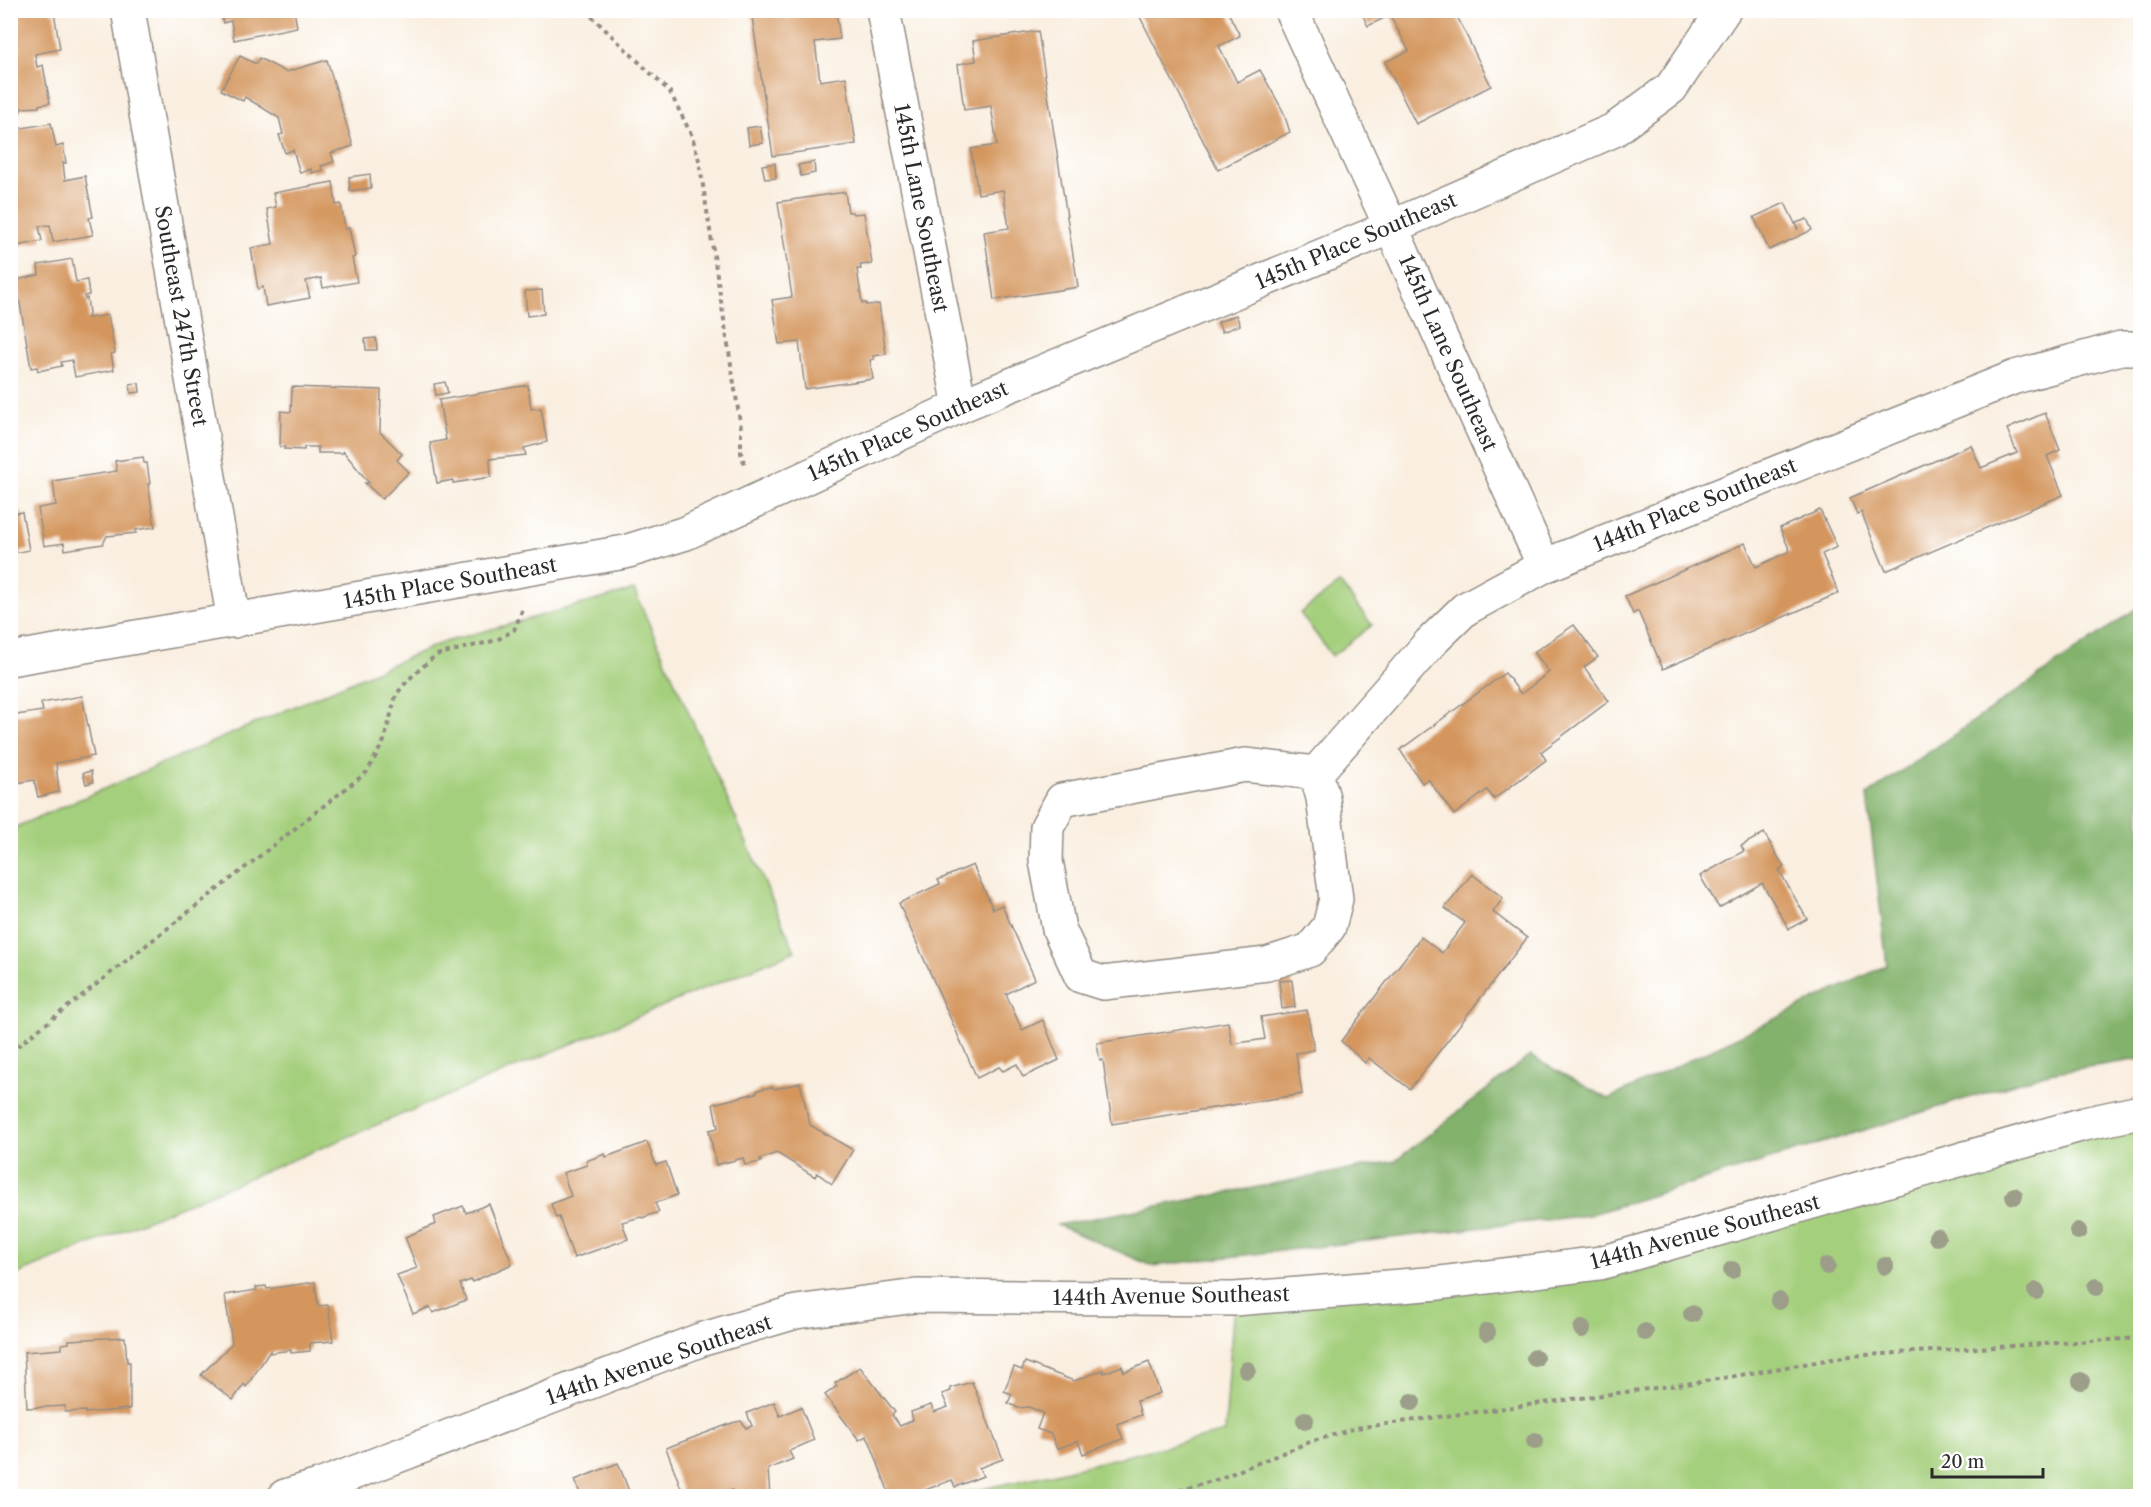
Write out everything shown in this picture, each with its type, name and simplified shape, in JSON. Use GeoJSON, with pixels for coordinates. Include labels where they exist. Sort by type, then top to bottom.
{"type":"FeatureCollection","features":[{"type":"Feature","properties":{"kind":"street","name":"Southeast 247th Street"},"geometry":{"type":"LineString","coordinates":[[128,10],[234,621]]}},
{"type":"Feature","properties":{"kind":"street","name":"145th Lane Southeast"},"geometry":{"type":"LineString","coordinates":[[883,10],[960,406]]}},
{"type":"Feature","properties":{"kind":"street","name":"145th Lane Southeast"},"geometry":{"type":"LineString","coordinates":[[1291,10],[1544,566]]}},
{"type":"Feature","properties":{"kind":"street","name":"145th Place Southeast"},"geometry":{"type":"LineString","coordinates":[[10,659],[625,552],[686,532],[960,406],[1391,227],[1614,130],[1671,88],[1724,10]]}},
{"type":"Feature","properties":{"kind":"street","name":"144th Place Southeast"},"geometry":{"type":"LineString","coordinates":[[1316,773],[1430,643],[1465,609],[1544,566],[2015,377],[2121,348],[2140,348]]}},
{"type":"Feature","properties":{"kind":"street"},"geometry":{"type":"LineString","coordinates":[[1245,765],[1316,773],[1323,798],[1336,899],[1329,927],[1310,950],[1267,964],[1103,983],[1081,976],[1059,929],[1046,861],[1047,827],[1062,800],[1245,765]]}},
{"type":"Feature","properties":{"kind":"street","name":"144th Avenue Southeast"},"geometry":{"type":"LineString","coordinates":[[285,1497],[322,1485],[700,1340],[796,1312],[916,1296],[1234,1299],[1439,1283],[1600,1263],[2084,1124],[2140,1112]]}},
{"type":"Feature","properties":{"kind":"path"},"geometry":{"type":"LineString","coordinates":[[585,10],[670,92],[692,136],[699,160],[741,428],[741,453],[754,501]]}},
{"type":"Feature","properties":{"kind":"path"},"geometry":{"type":"LineString","coordinates":[[10,1052],[367,772],[384,741],[396,695],[408,680],[436,655],[497,640],[514,630],[541,567]]}},
{"type":"Feature","properties":{"kind":"path"},"geometry":{"type":"LineString","coordinates":[[1153,1497],[1216,1480],[1307,1443],[1356,1428],[1700,1382],[1850,1356],[2140,1338]]}},
{"type":"Feature","properties":{"kind":"green space"},"geometry":{"type":"Polygon","coordinates":[[[1340,583],[1372,625],[1332,656],[1300,613],[1340,583]]]}},
{"type":"Feature","properties":{"kind":"green space"},"geometry":{"type":"Polygon","coordinates":[[[634,590],[795,951],[11,1277],[11,829],[441,643],[634,590]]]}},
{"type":"Feature","properties":{"kind":"green space"},"geometry":{"type":"Polygon","coordinates":[[[2140,606],[2140,1059],[2049,1073],[1589,1215],[1152,1266],[1057,1225],[1395,1161],[1530,1056],[1608,1099],[1887,965],[1867,795],[2140,606]]]}},
{"type":"Feature","properties":{"kind":"green space"},"geometry":{"type":"Polygon","coordinates":[[[2140,1112],[2140,1496],[949,1496],[1225,1432],[1234,1299],[1600,1263],[2140,1112]]]}},
{"type":"Feature","properties":{"kind":"building"},"geometry":{"type":"Polygon","coordinates":[[[10,10],[50,10],[51,13],[54,12],[60,49],[35,54],[37,67],[43,65],[50,103],[39,105],[39,107],[22,108],[19,113],[10,114],[10,10]]]}},
{"type":"Feature","properties":{"kind":"building"},"geometry":{"type":"Polygon","coordinates":[[[220,10],[294,10],[297,27],[234,40],[231,21],[223,23],[220,10]]]}},
{"type":"Feature","properties":{"kind":"building"},"geometry":{"type":"Polygon","coordinates":[[[751,10],[836,10],[840,39],[815,42],[820,81],[846,77],[856,144],[773,156],[751,10]]]}},
{"type":"Feature","properties":{"kind":"building"},"geometry":{"type":"Polygon","coordinates":[[[1142,10],[1227,10],[1240,36],[1219,46],[1237,82],[1260,70],[1283,111],[1290,132],[1218,170],[1138,13],[1142,10]]]}},
{"type":"Feature","properties":{"kind":"building"},"geometry":{"type":"Polygon","coordinates":[[[1360,10],[1454,10],[1491,86],[1416,124],[1385,62],[1409,51],[1390,15],[1368,26],[1360,10]]]}},
{"type":"Feature","properties":{"kind":"building"},"geometry":{"type":"Polygon","coordinates":[[[1038,31],[1078,287],[994,300],[984,232],[1009,228],[1003,190],[978,194],[971,149],[997,145],[991,106],[964,110],[958,64],[976,61],[973,41],[1038,31]]]}},
{"type":"Feature","properties":{"kind":"building"},"geometry":{"type":"Polygon","coordinates":[[[240,56],[256,64],[259,58],[286,72],[327,60],[353,146],[331,153],[334,162],[321,166],[323,170],[312,173],[311,169],[300,173],[293,150],[285,153],[279,135],[283,134],[279,118],[245,97],[243,101],[221,90],[240,56]]]}},
{"type":"Feature","properties":{"kind":"building"},"geometry":{"type":"Polygon","coordinates":[[[51,123],[56,147],[63,145],[66,163],[63,163],[65,180],[85,176],[93,217],[89,218],[93,235],[53,242],[50,225],[39,226],[42,241],[17,246],[14,232],[10,233],[10,141],[19,140],[16,129],[51,123]]]}},
{"type":"Feature","properties":{"kind":"building"},"geometry":{"type":"Polygon","coordinates":[[[760,126],[763,143],[749,145],[747,128],[760,126]]]}},
{"type":"Feature","properties":{"kind":"building"},"geometry":{"type":"Polygon","coordinates":[[[814,162],[815,173],[801,176],[798,165],[814,162]]]}},
{"type":"Feature","properties":{"kind":"building"},"geometry":{"type":"Polygon","coordinates":[[[775,163],[776,178],[765,179],[762,165],[775,163]]]}},
{"type":"Feature","properties":{"kind":"building"},"geometry":{"type":"Polygon","coordinates":[[[370,174],[371,188],[350,191],[349,177],[370,174]]]}},
{"type":"Feature","properties":{"kind":"building"},"geometry":{"type":"Polygon","coordinates":[[[333,182],[336,205],[341,204],[345,229],[349,228],[357,282],[323,288],[321,278],[306,281],[310,298],[266,306],[263,287],[258,289],[251,248],[273,244],[267,209],[276,207],[273,193],[333,182]]]}},
{"type":"Feature","properties":{"kind":"building"},"geometry":{"type":"Polygon","coordinates":[[[845,192],[848,212],[864,213],[872,264],[860,265],[861,269],[857,269],[862,303],[879,304],[886,354],[873,356],[874,359],[870,360],[873,379],[805,389],[799,342],[779,344],[772,300],[792,297],[778,202],[845,192]]]}},
{"type":"Feature","properties":{"kind":"building"},"geometry":{"type":"Polygon","coordinates":[[[1785,203],[1798,230],[1796,223],[1807,219],[1812,230],[1769,250],[1754,217],[1785,203]]]}},
{"type":"Feature","properties":{"kind":"building"},"geometry":{"type":"Polygon","coordinates":[[[72,259],[76,282],[87,280],[89,295],[84,296],[85,299],[87,298],[88,318],[108,315],[115,353],[111,354],[114,370],[75,377],[72,360],[61,362],[62,366],[38,371],[37,367],[31,368],[16,280],[39,275],[38,265],[72,259]]]}},
{"type":"Feature","properties":{"kind":"building"},"geometry":{"type":"Polygon","coordinates":[[[542,290],[544,314],[527,316],[525,291],[542,290]]]}},
{"type":"Feature","properties":{"kind":"building"},"geometry":{"type":"Polygon","coordinates":[[[1236,315],[1240,325],[1222,332],[1218,322],[1236,315]]]}},
{"type":"Feature","properties":{"kind":"building"},"geometry":{"type":"Polygon","coordinates":[[[376,338],[377,350],[366,350],[365,339],[376,338]]]}},
{"type":"Feature","properties":{"kind":"building"},"geometry":{"type":"Polygon","coordinates":[[[445,382],[448,393],[436,395],[434,384],[445,382]]]}},
{"type":"Feature","properties":{"kind":"building"},"geometry":{"type":"Polygon","coordinates":[[[139,383],[140,392],[131,393],[130,384],[139,383]]]}},
{"type":"Feature","properties":{"kind":"building"},"geometry":{"type":"Polygon","coordinates":[[[528,385],[531,409],[541,408],[547,442],[524,448],[526,455],[490,459],[491,477],[437,483],[430,443],[446,440],[439,400],[528,385]]]}},
{"type":"Feature","properties":{"kind":"building"},"geometry":{"type":"Polygon","coordinates":[[[292,387],[381,390],[380,432],[402,454],[397,460],[409,472],[382,499],[365,483],[369,483],[343,451],[344,453],[318,453],[318,447],[304,447],[304,450],[280,447],[281,411],[291,412],[292,387]]]}},
{"type":"Feature","properties":{"kind":"building"},"geometry":{"type":"Polygon","coordinates":[[[2045,413],[2060,450],[2047,456],[2063,495],[1886,571],[1861,512],[1857,514],[1850,498],[1971,445],[1981,468],[2017,453],[2007,429],[2045,413]]]}},
{"type":"Feature","properties":{"kind":"building"},"geometry":{"type":"Polygon","coordinates":[[[143,457],[144,463],[147,463],[155,527],[136,530],[136,533],[107,536],[103,544],[65,550],[64,543],[44,546],[38,508],[56,505],[53,481],[117,471],[115,461],[143,457]]]}},
{"type":"Feature","properties":{"kind":"building"},"geometry":{"type":"Polygon","coordinates":[[[1820,510],[1837,547],[1822,554],[1839,593],[1663,669],[1638,611],[1633,614],[1625,596],[1745,543],[1756,567],[1790,551],[1780,528],[1820,510]]]}},
{"type":"Feature","properties":{"kind":"building"},"geometry":{"type":"Polygon","coordinates":[[[22,512],[29,550],[13,553],[14,557],[10,558],[10,514],[22,512]]]}},
{"type":"Feature","properties":{"kind":"building"},"geometry":{"type":"Polygon","coordinates":[[[1574,625],[1598,657],[1584,667],[1609,701],[1541,752],[1546,760],[1494,799],[1487,790],[1454,815],[1428,779],[1422,783],[1400,750],[1505,673],[1521,694],[1549,672],[1534,652],[1574,625]]]}},
{"type":"Feature","properties":{"kind":"building"},"geometry":{"type":"Polygon","coordinates":[[[82,696],[94,756],[56,763],[59,792],[38,797],[34,780],[10,784],[10,716],[43,711],[41,703],[82,696]]]}},
{"type":"Feature","properties":{"kind":"building"},"geometry":{"type":"Polygon","coordinates":[[[91,771],[93,782],[86,784],[83,773],[91,771]]]}},
{"type":"Feature","properties":{"kind":"building"},"geometry":{"type":"Polygon","coordinates":[[[1764,833],[1784,867],[1779,870],[1807,919],[1789,929],[1762,883],[1719,908],[1700,876],[1744,851],[1741,846],[1764,833]]]}},
{"type":"Feature","properties":{"kind":"building"},"geometry":{"type":"Polygon","coordinates":[[[973,865],[993,909],[1002,905],[1035,979],[1006,994],[1022,1030],[1043,1020],[1059,1060],[1023,1077],[1017,1064],[1003,1071],[999,1067],[977,1078],[899,903],[940,884],[938,880],[973,865]]]}},
{"type":"Feature","properties":{"kind":"building"},"geometry":{"type":"Polygon","coordinates":[[[1472,874],[1503,898],[1493,912],[1527,938],[1410,1089],[1369,1058],[1365,1063],[1341,1041],[1421,937],[1442,953],[1465,923],[1445,908],[1472,874]]]}},
{"type":"Feature","properties":{"kind":"building"},"geometry":{"type":"Polygon","coordinates":[[[1292,980],[1295,1007],[1282,1009],[1279,981],[1292,980]]]}},
{"type":"Feature","properties":{"kind":"building"},"geometry":{"type":"Polygon","coordinates":[[[1307,1010],[1314,1050],[1296,1053],[1302,1094],[1112,1124],[1103,1060],[1100,1061],[1097,1043],[1228,1022],[1232,1044],[1265,1039],[1261,1017],[1307,1010]]]}},
{"type":"Feature","properties":{"kind":"building"},"geometry":{"type":"Polygon","coordinates":[[[800,1083],[810,1125],[853,1150],[832,1184],[817,1173],[815,1177],[777,1153],[760,1159],[761,1162],[745,1165],[743,1158],[716,1165],[709,1130],[718,1128],[713,1104],[756,1093],[758,1090],[771,1087],[775,1089],[800,1083]]]}},
{"type":"Feature","properties":{"kind":"building"},"geometry":{"type":"Polygon","coordinates":[[[647,1142],[656,1165],[666,1162],[677,1195],[655,1203],[659,1212],[622,1222],[628,1239],[574,1258],[559,1217],[556,1218],[551,1204],[571,1196],[563,1173],[587,1165],[586,1161],[605,1154],[606,1157],[647,1142]]]}},
{"type":"Feature","properties":{"kind":"building"},"geometry":{"type":"Polygon","coordinates":[[[489,1204],[512,1264],[472,1282],[471,1280],[460,1284],[466,1300],[433,1313],[430,1307],[413,1314],[397,1275],[417,1268],[405,1237],[436,1224],[434,1217],[463,1206],[466,1213],[489,1204]]]}},
{"type":"Feature","properties":{"kind":"building"},"geometry":{"type":"Polygon","coordinates":[[[315,1282],[318,1306],[328,1305],[333,1341],[310,1343],[310,1351],[291,1353],[291,1350],[270,1353],[270,1351],[246,1387],[244,1384],[233,1400],[201,1375],[232,1343],[225,1295],[257,1290],[256,1287],[266,1286],[267,1289],[315,1282]]]}},
{"type":"Feature","properties":{"kind":"building"},"geometry":{"type":"Polygon","coordinates":[[[125,1337],[127,1362],[130,1362],[130,1409],[85,1413],[85,1411],[65,1412],[65,1406],[27,1408],[24,1352],[62,1349],[62,1344],[69,1343],[69,1340],[125,1337]]]}},
{"type":"Feature","properties":{"kind":"building"},"geometry":{"type":"Polygon","coordinates":[[[1025,1362],[1074,1381],[1103,1370],[1104,1373],[1122,1366],[1124,1372],[1149,1362],[1160,1393],[1137,1401],[1141,1415],[1117,1424],[1123,1439],[1083,1454],[1078,1441],[1057,1449],[1051,1434],[1037,1429],[1043,1413],[1029,1407],[1018,1408],[1008,1403],[1012,1394],[1004,1391],[1014,1367],[1022,1370],[1025,1362]]]}},
{"type":"Feature","properties":{"kind":"building"},"geometry":{"type":"Polygon","coordinates":[[[860,1367],[895,1412],[892,1415],[900,1426],[913,1420],[911,1412],[931,1405],[934,1412],[948,1407],[942,1394],[951,1391],[950,1388],[972,1382],[1003,1459],[979,1468],[983,1476],[955,1487],[952,1480],[909,1496],[890,1496],[870,1442],[866,1436],[859,1440],[825,1395],[837,1386],[835,1383],[860,1367]]]}},
{"type":"Feature","properties":{"kind":"building"},"geometry":{"type":"Polygon","coordinates":[[[774,1402],[780,1416],[801,1407],[814,1440],[789,1451],[793,1459],[768,1469],[770,1496],[733,1496],[732,1490],[723,1494],[724,1496],[684,1496],[666,1448],[732,1423],[741,1421],[746,1428],[752,1426],[747,1413],[774,1402]]]}},
{"type":"Feature","properties":{"kind":"building"},"geometry":{"type":"Polygon","coordinates":[[[618,1463],[631,1496],[581,1496],[575,1480],[618,1463]]]}}]}
